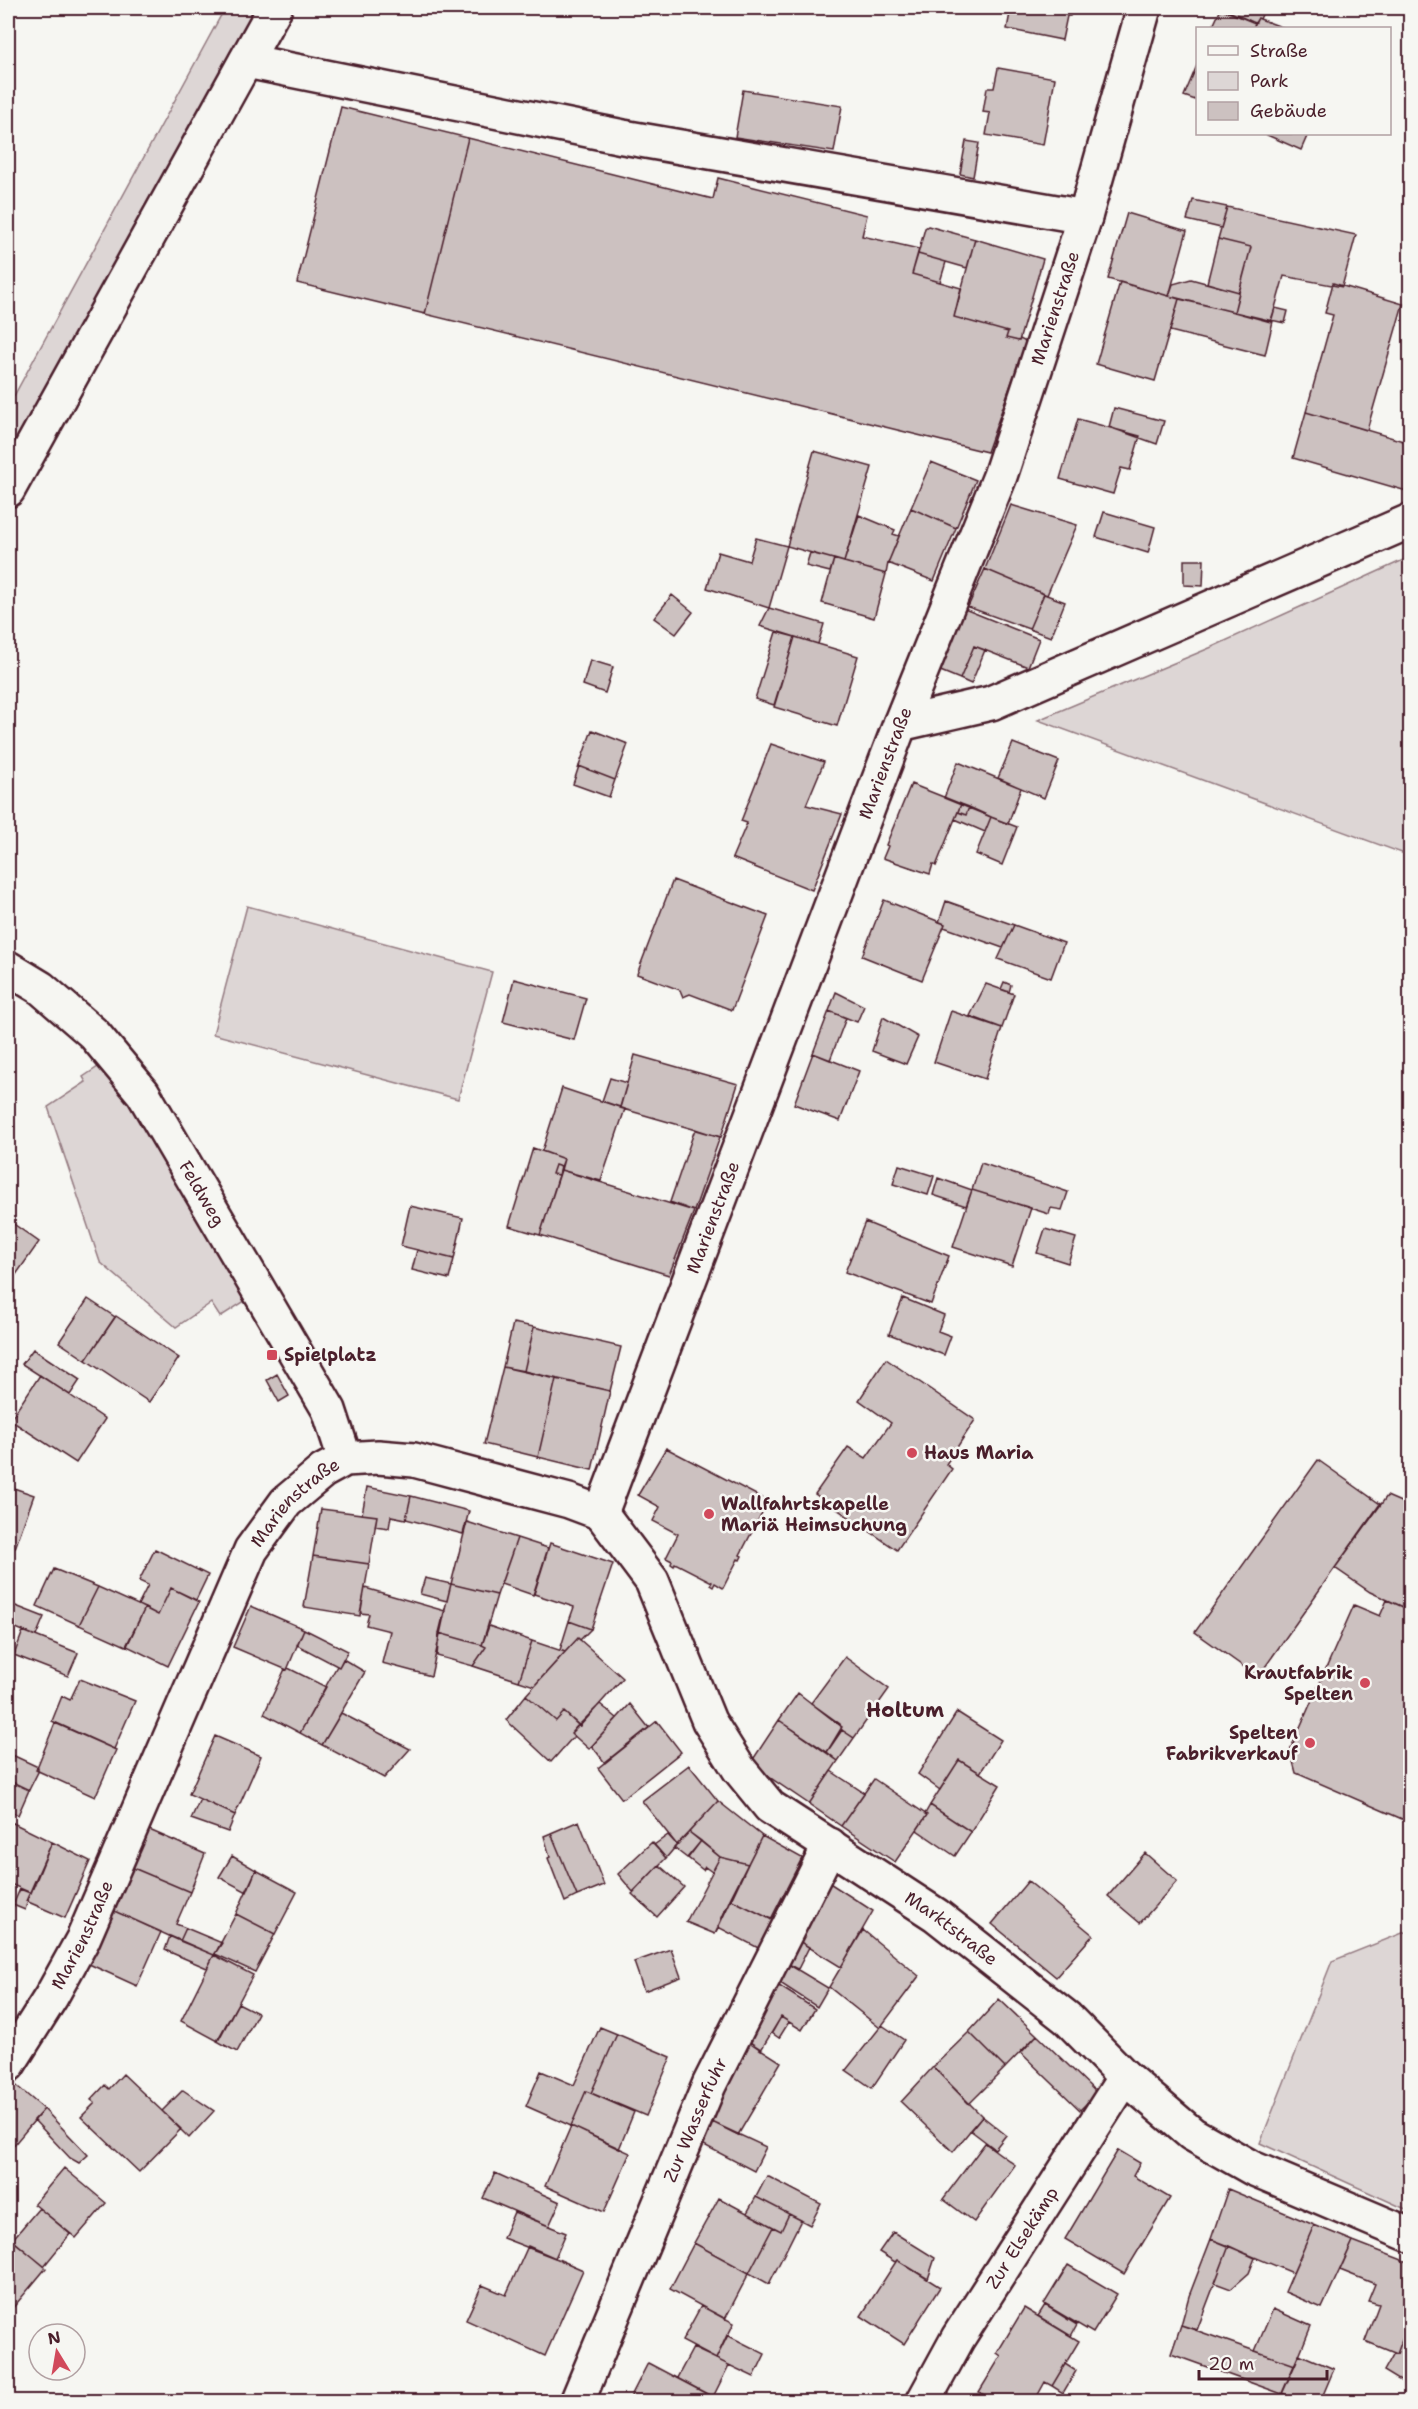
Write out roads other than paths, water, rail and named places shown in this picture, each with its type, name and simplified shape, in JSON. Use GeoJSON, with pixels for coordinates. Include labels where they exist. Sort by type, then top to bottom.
{"type":"FeatureCollection","features":[{"type":"Feature","properties":{"kind":"street"},"geometry":{"type":"LineString","coordinates":[[8,490],[275,8]]}},
{"type":"Feature","properties":{"kind":"street","name":"Marienstraße"},"geometry":{"type":"LineString","coordinates":[[8,2065],[51,1997],[83,1939],[251,1550],[286,1502],[323,1470],[345,1459],[378,1457],[414,1460],[569,1501],[601,1513],[900,724],[1000,476],[1085,217],[1144,8]]}},
{"type":"Feature","properties":{"kind":"street"},"geometry":{"type":"LineString","coordinates":[[246,61],[622,137],[1085,217]]}},
{"type":"Feature","properties":{"kind":"street"},"geometry":{"type":"LineString","coordinates":[[900,724],[991,703],[1410,520]]}},
{"type":"Feature","properties":{"kind":"street","name":"Feldweg"},"geometry":{"type":"LineString","coordinates":[[8,968],[40,988],[94,1034],[143,1093],[329,1410],[345,1459]]}},
{"type":"Feature","properties":{"kind":"street","name":"Marktstraße"},"geometry":{"type":"LineString","coordinates":[[601,1513],[652,1581],[709,1721],[739,1769],[770,1807],[936,1915],[1067,2018],[1125,2077],[1192,2134],[1242,2163],[1410,2235]]}},
{"type":"Feature","properties":{"kind":"street","name":"Zur Wasserfuhr"},"geometry":{"type":"LineString","coordinates":[[577,2402],[709,2085],[830,1845]]}},
{"type":"Feature","properties":{"kind":"street","name":"Zur Elsekämp"},"geometry":{"type":"LineString","coordinates":[[922,2402],[958,2338],[1125,2077]]}},
{"type":"Feature","properties":{"kind":"place","name":"Spielplatz"},"geometry":{"type":"Point","coordinates":[272,1355]}},
{"type":"Feature","properties":{"kind":"place","name":"Haus Maria"},"geometry":{"type":"Point","coordinates":[912,1453]}},
{"type":"Feature","properties":{"kind":"place","name":"Wallfahrtskapelle Mariä Heimsuchung"},"geometry":{"type":"Point","coordinates":[709,1514]}},
{"type":"Feature","properties":{"kind":"place","name":"Krautfabrik Spelten"},"geometry":{"type":"Point","coordinates":[1365,1683]}},
{"type":"Feature","properties":{"kind":"place","name":"Spelten Fabrikverkauf"},"geometry":{"type":"Point","coordinates":[1310,1743]}},
{"type":"Feature","properties":{"kind":"district","name":"Holtum"},"geometry":{"type":"Point","coordinates":[905,1710]}}]}
